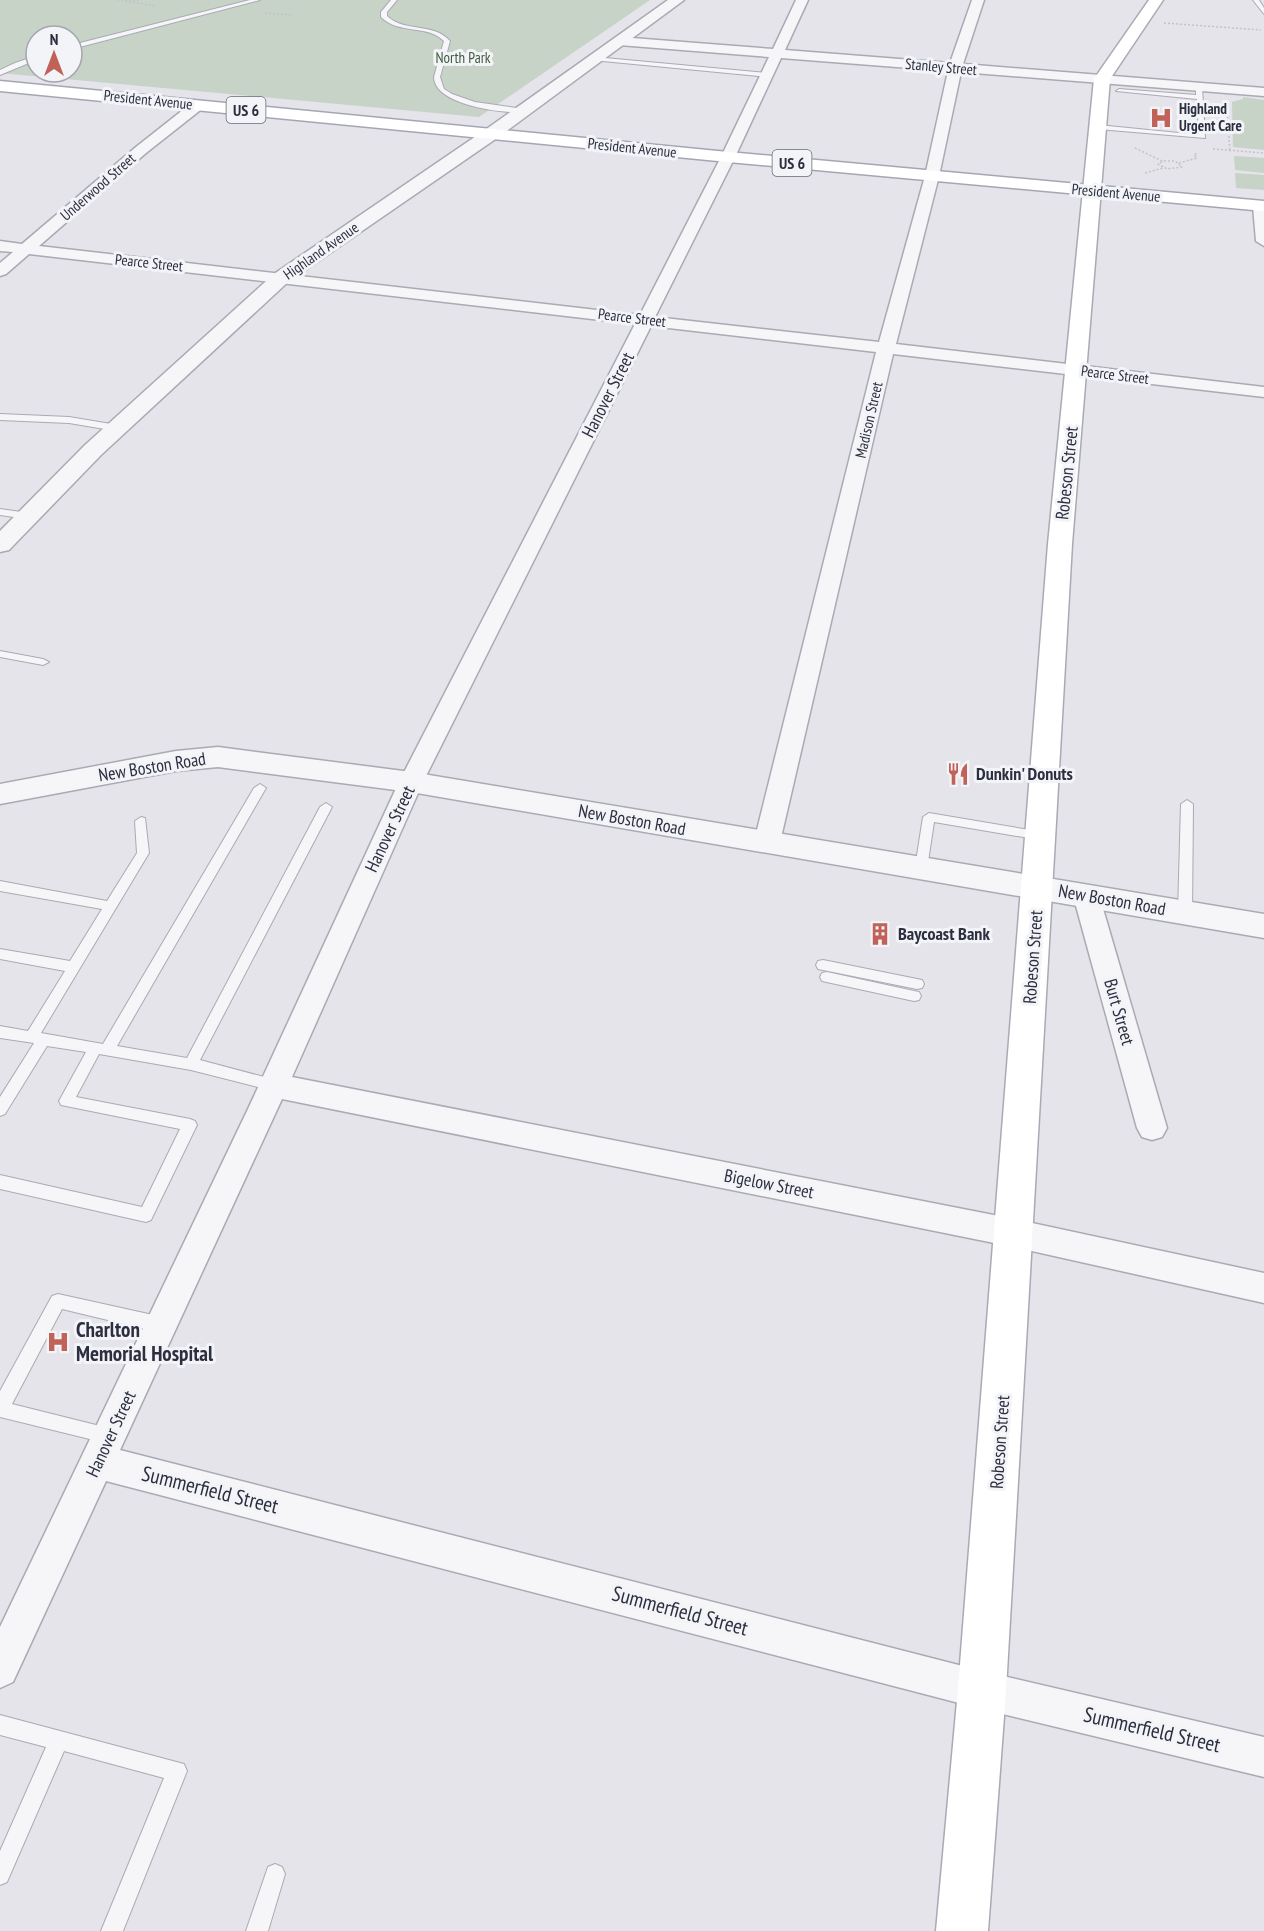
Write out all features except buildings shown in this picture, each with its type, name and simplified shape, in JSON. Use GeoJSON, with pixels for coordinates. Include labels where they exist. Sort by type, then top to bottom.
{"type":"FeatureCollection","features":[{"type":"Feature","properties":{"kind":"main road","name":"Robeson Street"},"geometry":{"type":"LineString","coordinates":[[962,1931],[982,1690],[1060,544],[1102,79],[1156,0]]}},
{"type":"Feature","properties":{"kind":"main road","name":"President Avenue"},"geometry":{"type":"LineString","coordinates":[[0,86],[1262,206]]}},
{"type":"Feature","properties":{"kind":"street","name":"Highland Avenue"},"geometry":{"type":"LineString","coordinates":[[0,545],[117,428],[281,278],[491,134],[676,0]]}},
{"type":"Feature","properties":{"kind":"street","name":"Hanover Street"},"geometry":{"type":"LineString","coordinates":[[0,1669],[274,1084],[411,782],[728,157],[802,0]]}},
{"type":"Feature","properties":{"kind":"street","name":"Madison Street"},"geometry":{"type":"LineString","coordinates":[[767,842],[886,348],[932,176],[955,68],[978,0]]}},
{"type":"Feature","properties":{"kind":"street","name":"Stanley Street"},"geometry":{"type":"LineString","coordinates":[[619,41],[1102,79],[1199,92],[1264,92]]}},
{"type":"Feature","properties":{"kind":"street","name":"Underwood Street"},"geometry":{"type":"LineString","coordinates":[[0,271],[141,150],[198,105]]}},
{"type":"Feature","properties":{"kind":"street"},"geometry":{"type":"LineString","coordinates":[[1262,206],[1264,241]]}},
{"type":"Feature","properties":{"kind":"street","name":"Pearce Street"},"geometry":{"type":"LineString","coordinates":[[0,246],[1264,392]]}},
{"type":"Feature","properties":{"kind":"street","name":"New Boston Road"},"geometry":{"type":"LineString","coordinates":[[0,794],[176,761],[218,757],[411,782],[1264,926]]}},
{"type":"Feature","properties":{"kind":"street","name":"Burt Street"},"geometry":{"type":"LineString","coordinates":[[1086,895],[1152,1128]]}},
{"type":"Feature","properties":{"kind":"street","name":"Bigelow Street"},"geometry":{"type":"LineString","coordinates":[[274,1084],[1014,1233],[1264,1288]]}},
{"type":"Feature","properties":{"kind":"street","name":"Summerfield Street"},"geometry":{"type":"LineString","coordinates":[[104,1449],[437,1548],[982,1690],[1264,1757]]}},
{"type":"Feature","properties":{"kind":"lane"},"geometry":{"type":"LineString","coordinates":[[84,44],[257,0]]}},
{"type":"Feature","properties":{"kind":"lane"},"geometry":{"type":"LineString","coordinates":[[394,0],[384,12],[387,21],[406,28],[438,34],[447,40],[437,75],[438,84],[443,93],[468,102],[523,111]]}},
{"type":"Feature","properties":{"kind":"lane"},"geometry":{"type":"LineString","coordinates":[[1256,0],[1264,12]]}},
{"type":"Feature","properties":{"kind":"lane"},"geometry":{"type":"LineString","coordinates":[[594,59],[723,68],[768,75]]}},
{"type":"Feature","properties":{"kind":"lane"},"geometry":{"type":"LineString","coordinates":[[0,73],[24,62]]}},
{"type":"Feature","properties":{"kind":"lane"},"geometry":{"type":"LineString","coordinates":[[1098,128],[1203,137],[1199,92],[1119,91]]}},
{"type":"Feature","properties":{"kind":"lane"},"geometry":{"type":"LineString","coordinates":[[0,417],[69,420],[117,428]]}},
{"type":"Feature","properties":{"kind":"lane"},"geometry":{"type":"LineString","coordinates":[[0,512],[28,516]]}},
{"type":"Feature","properties":{"kind":"lane"},"geometry":{"type":"LineString","coordinates":[[0,654],[43,662]]}},
{"type":"Feature","properties":{"kind":"lane"},"geometry":{"type":"LineString","coordinates":[[0,1182],[146,1215],[190,1125],[66,1101],[101,1049],[260,788]]}},
{"type":"Feature","properties":{"kind":"lane"},"geometry":{"type":"LineString","coordinates":[[1185,913],[1187,804]]}},
{"type":"Feature","properties":{"kind":"lane"},"geometry":{"type":"LineString","coordinates":[[191,1064],[326,807]]}},
{"type":"Feature","properties":{"kind":"lane"},"geometry":{"type":"LineString","coordinates":[[921,868],[929,817],[1041,836]]}},
{"type":"Feature","properties":{"kind":"lane"},"geometry":{"type":"LineString","coordinates":[[0,1110],[73,968],[143,853],[141,821]]}},
{"type":"Feature","properties":{"kind":"lane"},"geometry":{"type":"LineString","coordinates":[[0,886],[110,906]]}},
{"type":"Feature","properties":{"kind":"lane"},"geometry":{"type":"LineString","coordinates":[[0,954],[73,968]]}},
{"type":"Feature","properties":{"kind":"lane"},"geometry":{"type":"LineString","coordinates":[[825,971],[915,990]]}},
{"type":"Feature","properties":{"kind":"lane"},"geometry":{"type":"LineString","coordinates":[[0,1032],[191,1064],[274,1084]]}},
{"type":"Feature","properties":{"kind":"lane"},"geometry":{"type":"LineString","coordinates":[[104,1449],[0,1408],[58,1301],[162,1325]]}},
{"type":"Feature","properties":{"kind":"lane"},"geometry":{"type":"LineString","coordinates":[[0,1725],[177,1771],[112,1931]]}},
{"type":"Feature","properties":{"kind":"lane"},"geometry":{"type":"LineString","coordinates":[[0,1875],[59,1740]]}},
{"type":"Feature","properties":{"kind":"lane"},"geometry":{"type":"LineString","coordinates":[[257,1931],[275,1874]]}},
{"type":"Feature","properties":{"kind":"path"},"geometry":{"type":"LineString","coordinates":[[117,0],[158,7]]}},
{"type":"Feature","properties":{"kind":"path"},"geometry":{"type":"LineString","coordinates":[[125,1],[140,0]]}},
{"type":"Feature","properties":{"kind":"path"},"geometry":{"type":"LineString","coordinates":[[1160,23],[1264,30]]}},
{"type":"Feature","properties":{"kind":"path"},"geometry":{"type":"LineString","coordinates":[[1227,106],[1230,152]]}},
{"type":"Feature","properties":{"kind":"path"},"geometry":{"type":"LineString","coordinates":[[1132,147],[1162,161],[1179,163],[1197,158],[1194,153],[1203,152]]}},
{"type":"Feature","properties":{"kind":"path"},"geometry":{"type":"LineString","coordinates":[[1162,161],[1159,166],[1168,170],[1182,168],[1179,163]]}},
{"type":"Feature","properties":{"kind":"green space","name":"North Park"},"geometry":{"type":"Polygon","coordinates":[[[0,0],[650,0],[479,117],[84,81],[84,24],[24,24],[24,75],[0,73],[0,0]]]}},
{"type":"Feature","properties":{"kind":"green space"},"geometry":{"type":"Polygon","coordinates":[[[1243,97],[1264,100],[1264,150],[1233,147],[1232,102],[1243,99],[1243,97]]]}},
{"type":"Feature","properties":{"kind":"green space"},"geometry":{"type":"Polygon","coordinates":[[[1234,156],[1264,158],[1264,173],[1235,170],[1234,156]]]}},
{"type":"Feature","properties":{"kind":"green space"},"geometry":{"type":"Polygon","coordinates":[[[1235,173],[1264,175],[1264,190],[1236,188],[1235,173]]]}},
{"type":"Feature","properties":{"kind":"place","name":"Highland Urgent Care"},"geometry":{"type":"Point","coordinates":[1161,118]}},
{"type":"Feature","properties":{"kind":"place","name":"Dunkin' Donuts"},"geometry":{"type":"Point","coordinates":[958,774]}},
{"type":"Feature","properties":{"kind":"place","name":"Baycoast Bank"},"geometry":{"type":"Point","coordinates":[880,934]}},
{"type":"Feature","properties":{"kind":"place","name":"Charlton Memorial Hospital"},"geometry":{"type":"Point","coordinates":[58,1342]}}]}
